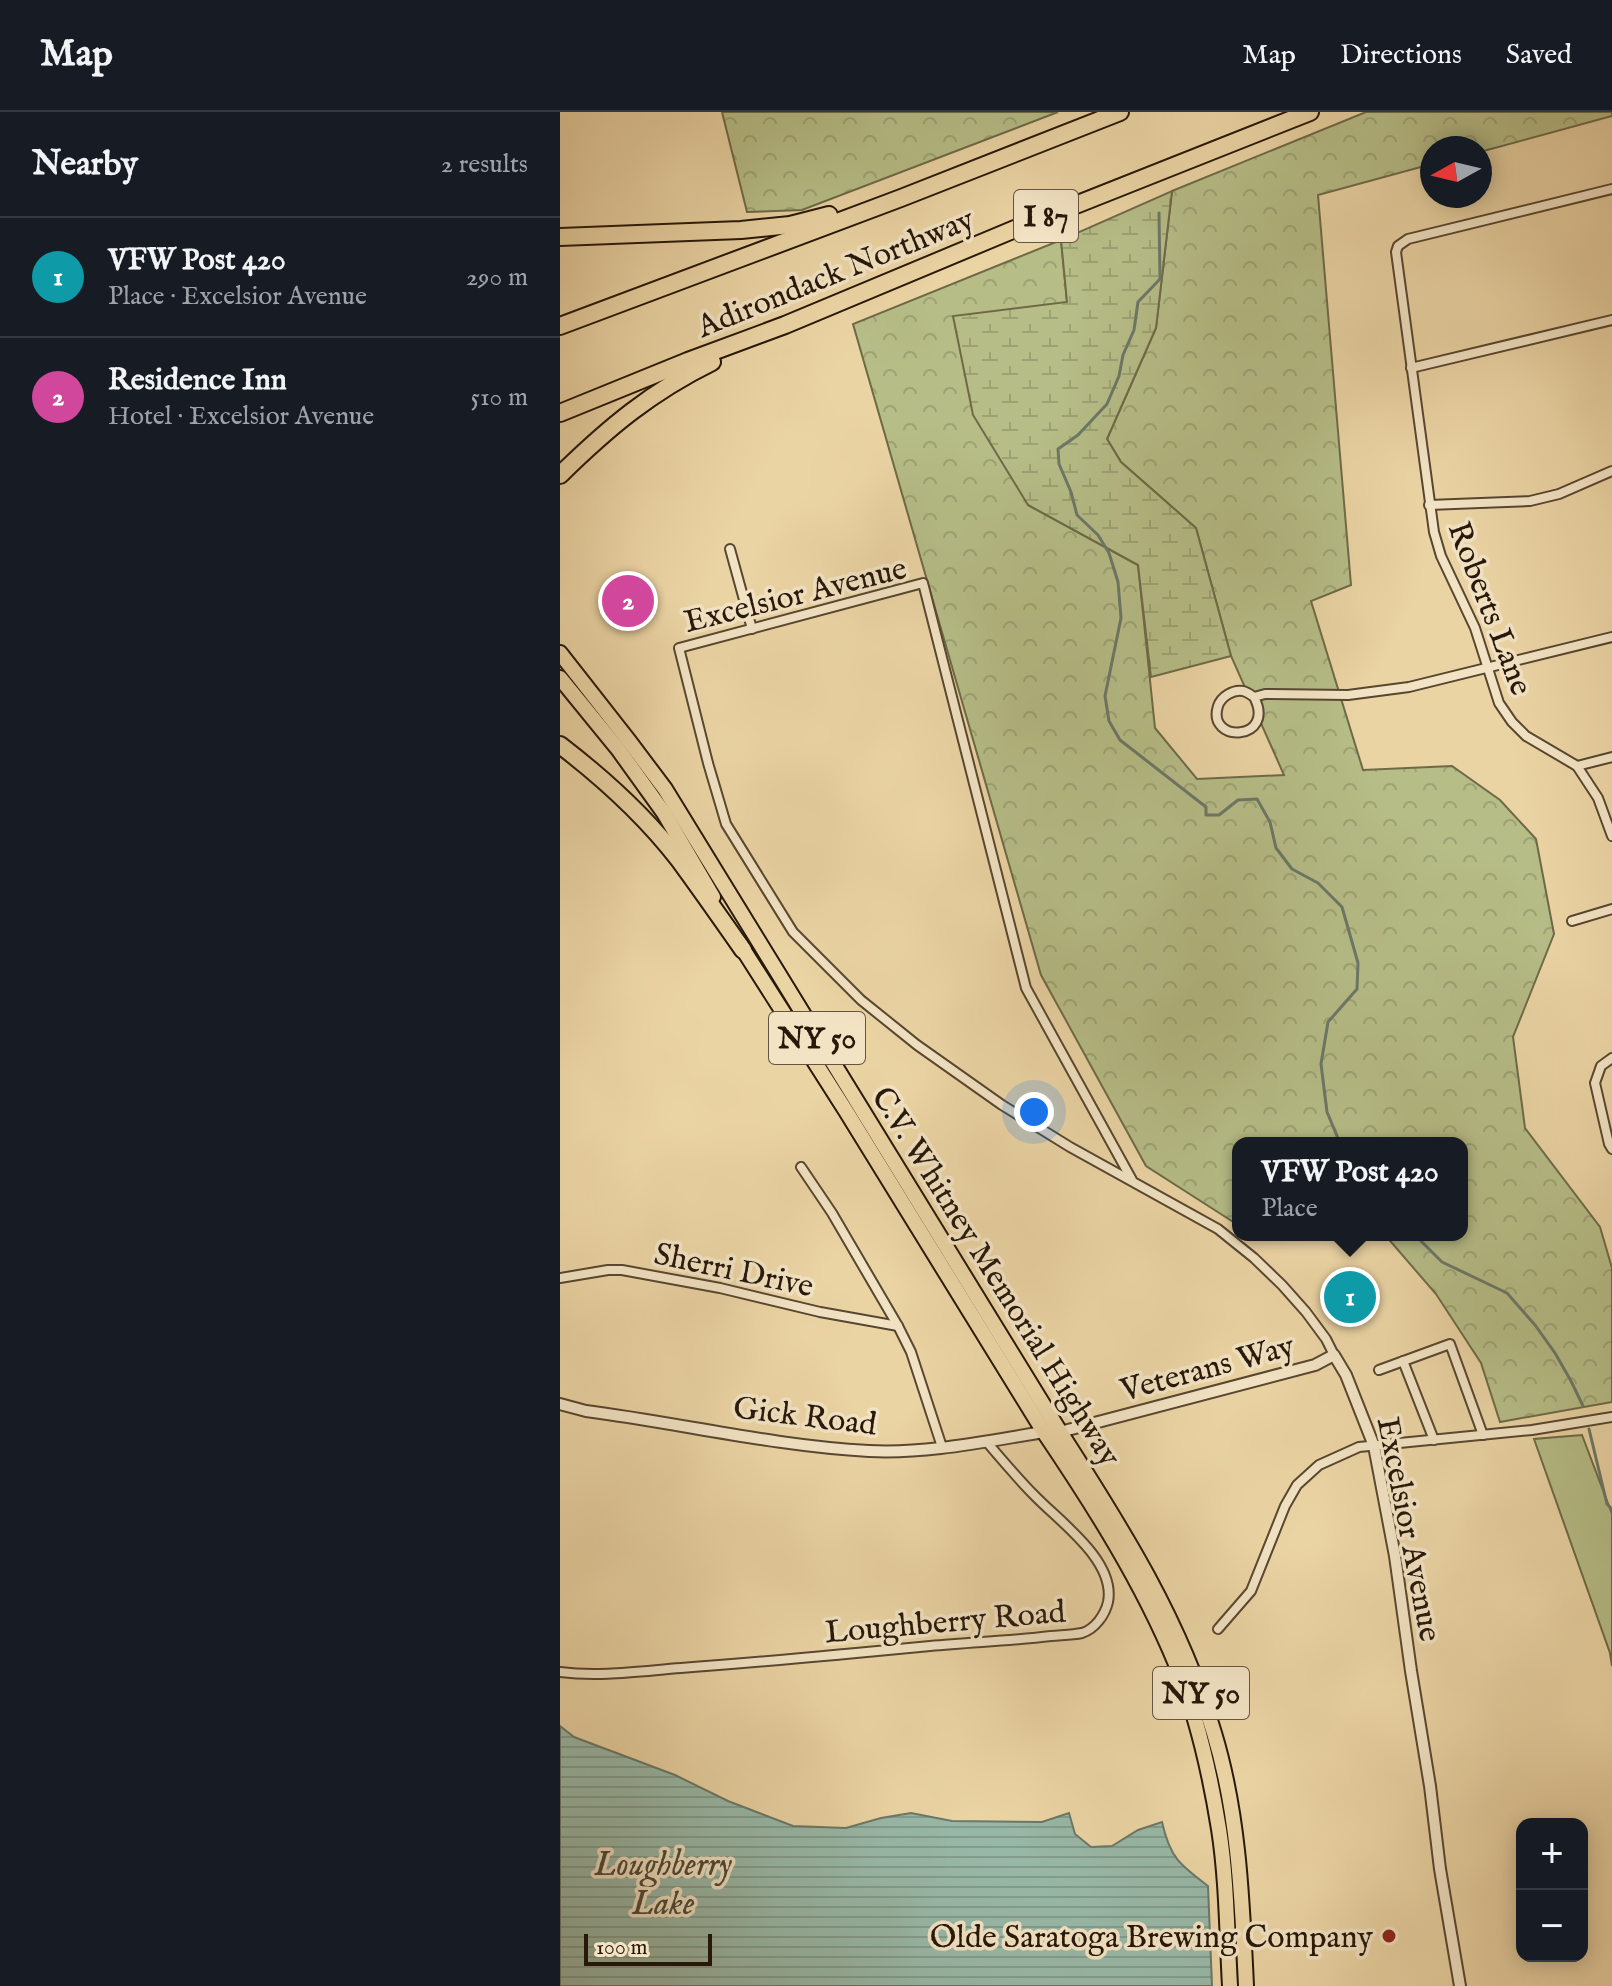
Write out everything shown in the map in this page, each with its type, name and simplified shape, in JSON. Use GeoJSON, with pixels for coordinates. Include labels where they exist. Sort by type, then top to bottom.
{"type":"FeatureCollection","features":[{"type":"Feature","properties":{"kind":"highway","name":"Adirondack Northway"},"geometry":{"type":"LineString","coordinates":[[560,326],[1120,112]]}},
{"type":"Feature","properties":{"kind":"highway","name":"Adirondack Northway"},"geometry":{"type":"LineString","coordinates":[[560,413],[1310,112]]}},
{"type":"Feature","properties":{"kind":"highway"},"geometry":{"type":"LineString","coordinates":[[560,237],[693,233],[790,225],[901,198]]}},
{"type":"Feature","properties":{"kind":"highway"},"geometry":{"type":"LineString","coordinates":[[560,475],[607,430],[659,390],[785,325]]}},
{"type":"Feature","properties":{"kind":"highway","name":"C.V. Whitney Memorial Highway"},"geometry":{"type":"LineString","coordinates":[[560,653],[665,789],[1114,1516],[1153,1585],[1178,1634],[1204,1701],[1220,1754],[1235,1832],[1241,1885],[1246,1986]]}},
{"type":"Feature","properties":{"kind":"highway","name":"C.V. Whitney Memorial Highway"},"geometry":{"type":"LineString","coordinates":[[560,678],[618,749],[664,813],[743,950],[846,1111],[1142,1592],[1176,1666],[1210,1783],[1226,1895],[1230,1986]]}},
{"type":"Feature","properties":{"kind":"highway"},"geometry":{"type":"LineString","coordinates":[[560,745],[608,785],[656,834],[743,950]]}},
{"type":"Feature","properties":{"kind":"street","name":"Roberts Lane"},"geometry":{"type":"LineString","coordinates":[[1612,189],[1408,239],[1398,246],[1397,257],[1429,505],[1441,556],[1475,628],[1499,703],[1526,736],[1577,766],[1598,798],[1612,836]]}},
{"type":"Feature","properties":{"kind":"street"},"geometry":{"type":"LineString","coordinates":[[1411,368],[1612,320]]}},
{"type":"Feature","properties":{"kind":"street"},"geometry":{"type":"LineString","coordinates":[[1429,505],[1530,501],[1559,494],[1612,471]]}},
{"type":"Feature","properties":{"kind":"street"},"geometry":{"type":"LineString","coordinates":[[730,549],[752,629]]}},
{"type":"Feature","properties":{"kind":"street","name":"Excelsior Avenue"},"geometry":{"type":"LineString","coordinates":[[1132,1180],[1026,988],[923,583],[679,648],[726,824],[793,932],[861,1000],[917,1045],[1002,1105],[1070,1147],[1218,1229],[1232,1240]]}},
{"type":"Feature","properties":{"kind":"street"},"geometry":{"type":"LineString","coordinates":[[1254,697],[1259,706],[1255,724],[1237,734],[1221,726],[1217,708],[1221,700],[1226,695],[1243,691],[1254,697],[1265,694],[1348,695],[1379,692],[1612,637]]}},
{"type":"Feature","properties":{"kind":"street"},"geometry":{"type":"LineString","coordinates":[[1577,766],[1612,757]]}},
{"type":"Feature","properties":{"kind":"street"},"geometry":{"type":"LineString","coordinates":[[1572,921],[1612,909]]}},
{"type":"Feature","properties":{"kind":"street"},"geometry":{"type":"LineString","coordinates":[[1612,1058],[1601,1066],[1595,1083],[1612,1149]]}},
{"type":"Feature","properties":{"kind":"street"},"geometry":{"type":"LineString","coordinates":[[801,1167],[832,1213],[898,1326],[911,1352],[942,1447]]}},
{"type":"Feature","properties":{"kind":"street","name":"Excelsior Avenue"},"geometry":{"type":"LineString","coordinates":[[1233,1241],[1282,1285],[1326,1339],[1346,1375],[1374,1446],[1395,1556],[1460,1986]]}},
{"type":"Feature","properties":{"kind":"street","name":"Sherri Drive"},"geometry":{"type":"LineString","coordinates":[[560,1278],[622,1270],[898,1326]]}},
{"type":"Feature","properties":{"kind":"street"},"geometry":{"type":"LineString","coordinates":[[1379,1370],[1450,1344],[1483,1435]]}},
{"type":"Feature","properties":{"kind":"street","name":"Veterans Way"},"geometry":{"type":"LineString","coordinates":[[1044,1432],[1060,1432],[1315,1365],[1334,1355]]}},
{"type":"Feature","properties":{"kind":"street"},"geometry":{"type":"LineString","coordinates":[[1403,1361],[1434,1440]]}},
{"type":"Feature","properties":{"kind":"street","name":"Gick Road"},"geometry":{"type":"LineString","coordinates":[[560,1404],[586,1411],[869,1451],[942,1447],[1044,1432]]}},
{"type":"Feature","properties":{"kind":"street"},"geometry":{"type":"LineString","coordinates":[[1218,1629],[1251,1591],[1285,1506],[1303,1477],[1319,1465],[1359,1447],[1532,1430],[1612,1417]]}},
{"type":"Feature","properties":{"kind":"street","name":"Loughberry Road"},"geometry":{"type":"LineString","coordinates":[[562,1672],[614,1673],[765,1662],[965,1642],[1031,1639],[1090,1630],[1107,1605],[1108,1583],[1102,1568],[1090,1550],[1035,1496],[986,1441]]}},
{"type":"Feature","properties":{"kind":"green space"},"geometry":{"type":"Polygon","coordinates":[[[722,112],[1058,112],[802,210],[747,212],[722,112]]]}},
{"type":"Feature","properties":{"kind":"green space"},"geometry":{"type":"Polygon","coordinates":[[[1366,112],[1612,112],[1612,116],[1492,149],[1492,136],[1420,136],[1420,167],[1318,195],[1351,585],[1311,601],[1363,770],[1452,766],[1500,800],[1536,839],[1554,934],[1513,1037],[1525,1128],[1600,1227],[1612,1268],[1612,1402],[1500,1422],[1481,1363],[1436,1294],[1390,1241],[1468,1241],[1468,1137],[1232,1137],[1232,1221],[1146,1166],[1041,975],[853,324],[1061,240],[1067,302],[1028,505],[1138,565],[1155,728],[1197,779],[1284,775],[1231,656],[1196,528],[1121,462],[1107,439],[1156,328],[1172,191],[1366,112]]]}},
{"type":"Feature","properties":{"kind":"green space"},"geometry":{"type":"Polygon","coordinates":[[[1172,191],[1156,328],[1107,439],[1121,462],[1196,528],[1231,656],[1151,677],[1138,565],[1028,505],[973,415],[953,316],[1067,302],[1061,240],[1172,191]]]}},
{"type":"Feature","properties":{"kind":"green space"},"geometry":{"type":"Polygon","coordinates":[[[1582,1435],[1612,1514],[1612,1666],[1534,1439],[1582,1435]]]}},
{"type":"Feature","properties":{"kind":"water","name":"Loughberry Lake"},"geometry":{"type":"Polygon","coordinates":[[[560,1726],[574,1737],[675,1775],[728,1801],[793,1826],[846,1828],[911,1813],[952,1821],[1042,1822],[1069,1813],[1075,1834],[1091,1847],[1112,1846],[1138,1830],[1162,1822],[1178,1860],[1208,1886],[1212,1986],[560,1986],[560,1726]]]}},
{"type":"Feature","properties":{"kind":"waterway"},"geometry":{"type":"LineString","coordinates":[[1159,213],[1160,279],[1138,302],[1134,330],[1107,404],[1078,435],[1058,449],[1059,464],[1077,515],[1098,535],[1109,553],[1118,582],[1121,618],[1105,696],[1109,721],[1120,740],[1206,807],[1206,815],[1219,815],[1238,800],[1257,799],[1270,822],[1276,848],[1292,869],[1318,883],[1342,907],[1358,963],[1357,989],[1328,1022],[1321,1064],[1327,1112],[1337,1137]]}},
{"type":"Feature","properties":{"kind":"waterway"},"geometry":{"type":"LineString","coordinates":[[1421,1241],[1442,1262],[1507,1293],[1555,1353],[1583,1406]]}},
{"type":"Feature","properties":{"kind":"waterway"},"geometry":{"type":"LineString","coordinates":[[1589,1429],[1607,1504],[1612,1509]]}},
{"type":"Feature","properties":{"kind":"place","name":"Residence Inn"},"geometry":{"type":"Point","coordinates":[628,601]}},
{"type":"Feature","properties":{"kind":"place","name":"VFW Post 420"},"geometry":{"type":"Point","coordinates":[1350,1297]}},
{"type":"Feature","properties":{"kind":"place","name":"Olde Saratoga Brewing Company"},"geometry":{"type":"Point","coordinates":[1389,1936]}}]}
